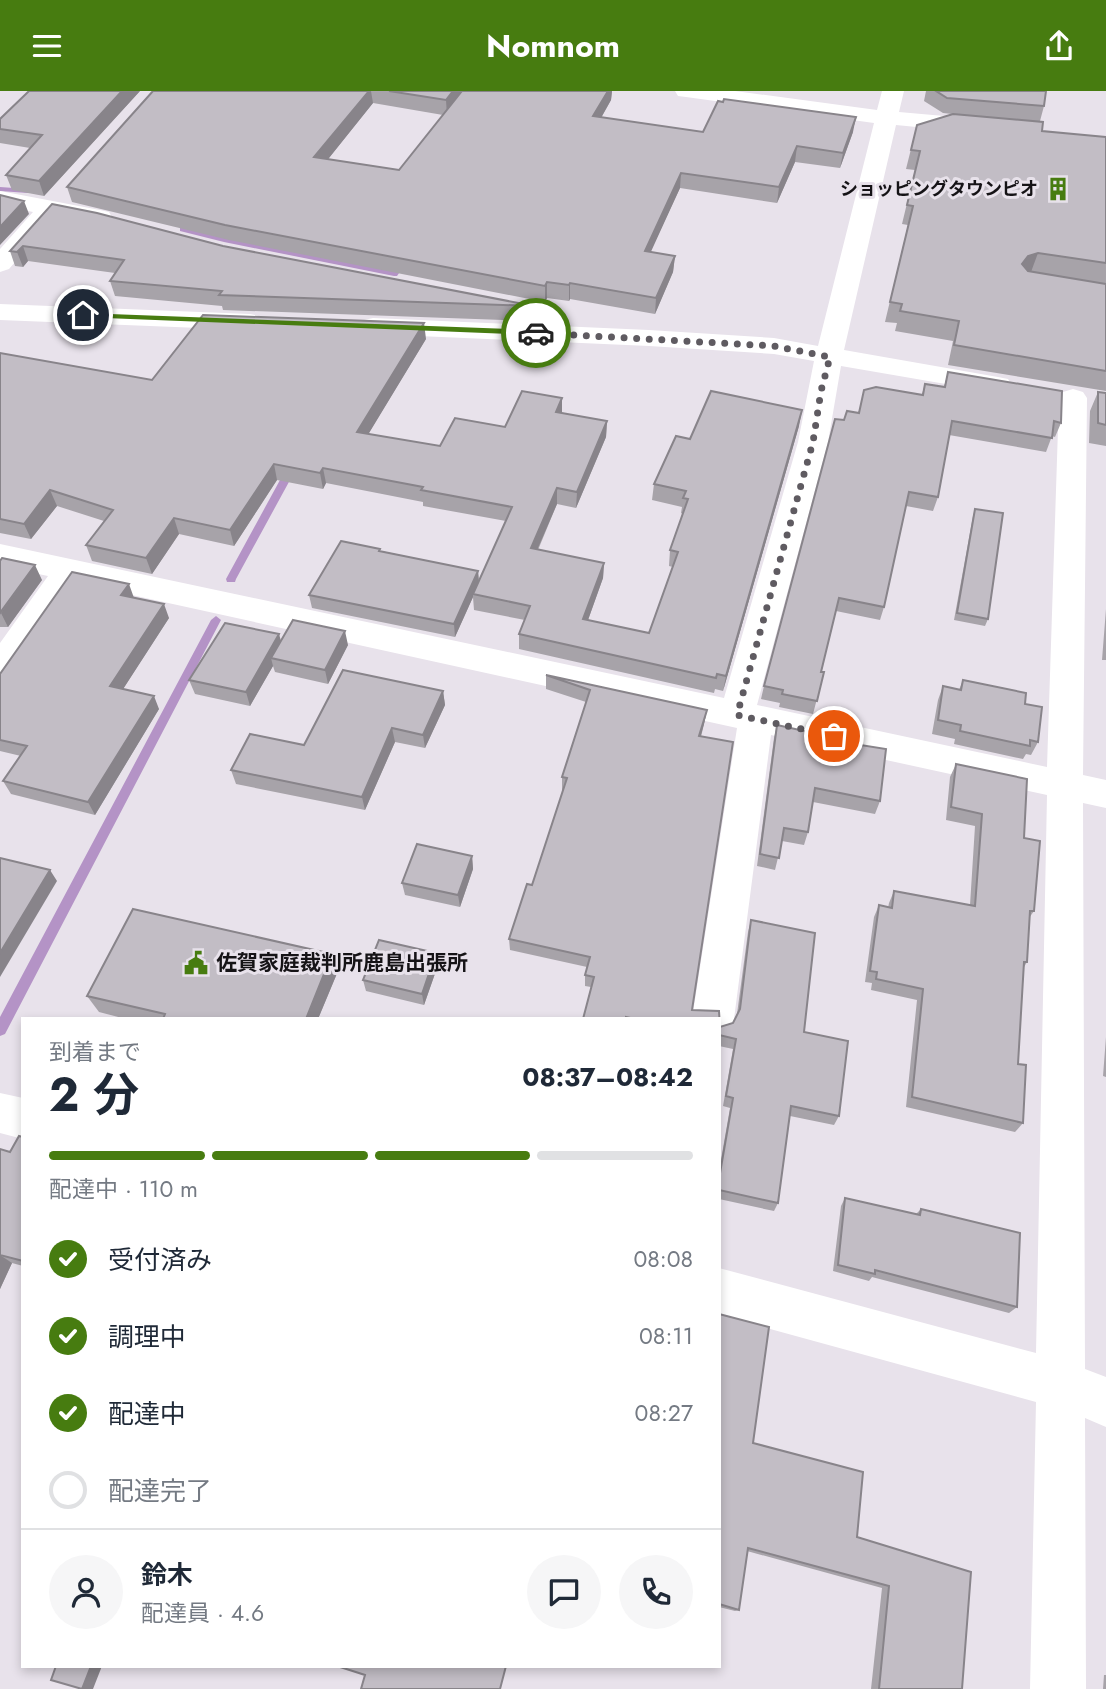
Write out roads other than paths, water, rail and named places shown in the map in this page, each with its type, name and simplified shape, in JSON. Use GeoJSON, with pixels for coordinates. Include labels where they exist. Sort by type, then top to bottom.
{"type":"FeatureCollection","features":[{"type":"Feature","properties":{"kind":"street"},"geometry":{"type":"LineString","coordinates":[[686,91],[888,118],[997,128]]}},
{"type":"Feature","properties":{"kind":"street"},"geometry":{"type":"LineString","coordinates":[[713,1017],[747,717],[893,91]]}},
{"type":"Feature","properties":{"kind":"street"},"geometry":{"type":"LineString","coordinates":[[0,264],[69,187]]}},
{"type":"Feature","properties":{"kind":"street"},"geometry":{"type":"LineString","coordinates":[[0,198],[51,206],[129,225]]}},
{"type":"Feature","properties":{"kind":"street"},"geometry":{"type":"LineString","coordinates":[[532,309],[649,338]]}},
{"type":"Feature","properties":{"kind":"street"},"geometry":{"type":"LineString","coordinates":[[0,312],[276,323]]}},
{"type":"Feature","properties":{"kind":"street"},"geometry":{"type":"LineString","coordinates":[[345,325],[774,346],[1058,395],[1065,785],[1084,1393],[1058,1689]]}},
{"type":"Feature","properties":{"kind":"street"},"geometry":{"type":"LineString","coordinates":[[0,555],[1106,794]]}},
{"type":"Feature","properties":{"kind":"street"},"geometry":{"type":"LineString","coordinates":[[2,662],[70,569]]}},
{"type":"Feature","properties":{"kind":"street"},"geometry":{"type":"LineString","coordinates":[[0,1114],[21,1119]]}},
{"type":"Feature","properties":{"kind":"street"},"geometry":{"type":"LineString","coordinates":[[721,1292],[1084,1393]]}},
{"type":"Feature","properties":{"kind":"waterway"},"geometry":{"type":"LineString","coordinates":[[0,189],[28,191]]}},
{"type":"Feature","properties":{"kind":"waterway"},"geometry":{"type":"LineString","coordinates":[[183,229],[224,240],[394,274],[404,260]]}},
{"type":"Feature","properties":{"kind":"waterway"},"geometry":{"type":"LineString","coordinates":[[231,579],[291,469]]}},
{"type":"Feature","properties":{"kind":"waterway"},"geometry":{"type":"LineString","coordinates":[[0,1030],[216,620]]}},
{"type":"Feature","properties":{"kind":"place","name":"ショッピングタウンピオ"},"geometry":{"type":"Point","coordinates":[1058,189]}},
{"type":"Feature","properties":{"kind":"place","name":"佐賀家庭裁判所鹿島出張所"},"geometry":{"type":"Point","coordinates":[196,963]}}]}
